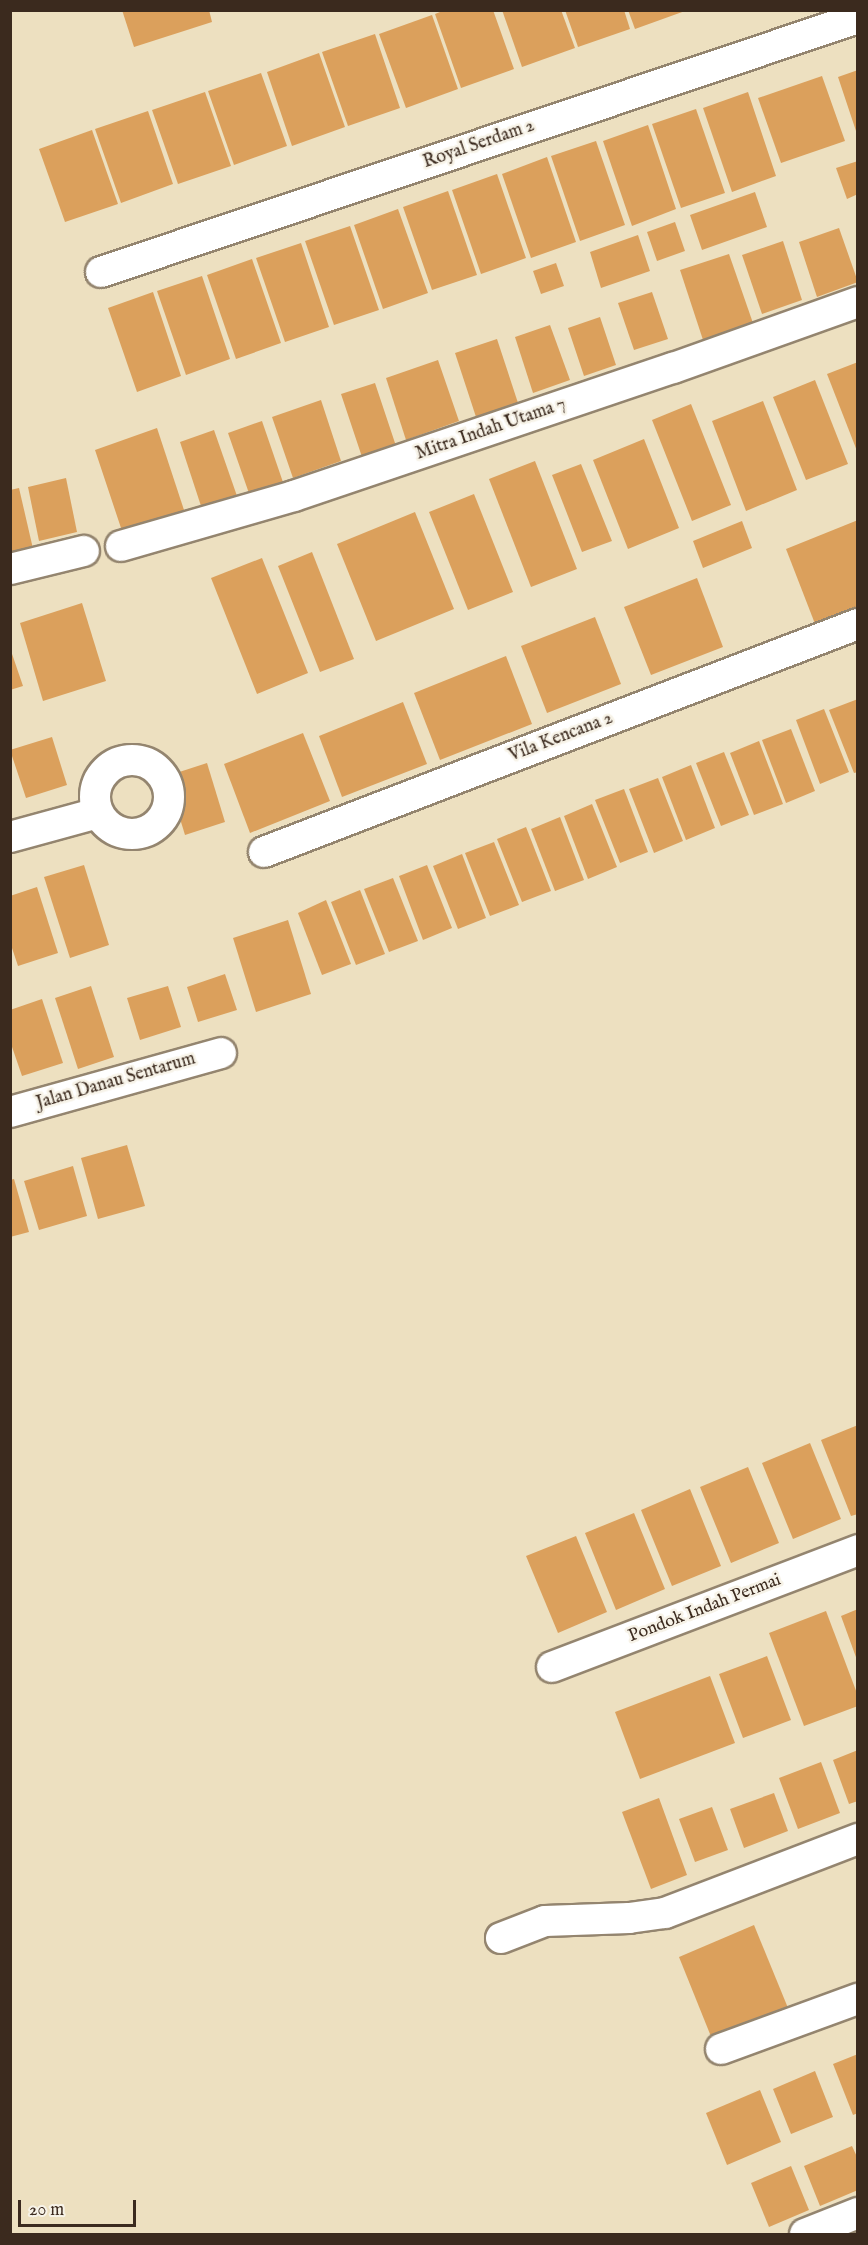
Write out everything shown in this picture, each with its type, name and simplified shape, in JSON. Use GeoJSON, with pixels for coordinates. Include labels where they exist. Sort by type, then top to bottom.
{"type":"FeatureCollection","features":[{"type":"Feature","properties":{"kind":"street","name":"Royal Serdam 2"},"geometry":{"type":"LineString","coordinates":[[101,272],[858,18]]}},
{"type":"Feature","properties":{"kind":"street","name":"Mitra Indah Utama 7"},"geometry":{"type":"LineString","coordinates":[[121,546],[294,496],[673,368],[858,302]]}},
{"type":"Feature","properties":{"kind":"street"},"geometry":{"type":"LineString","coordinates":[[10,569],[84,551]]}},
{"type":"Feature","properties":{"kind":"street","name":"Vila Kencana 2"},"geometry":{"type":"LineString","coordinates":[[264,852],[858,624]]}},
{"type":"Feature","properties":{"kind":"street"},"geometry":{"type":"LineString","coordinates":[[10,837],[98,813]]}},
{"type":"Feature","properties":{"kind":"street","name":"Jalan Danau Sentarum"},"geometry":{"type":"LineString","coordinates":[[10,1112],[221,1053]]}},
{"type":"Feature","properties":{"kind":"street","name":"Pondok Indah Permai"},"geometry":{"type":"LineString","coordinates":[[552,1667],[858,1551]]}},
{"type":"Feature","properties":{"kind":"street"},"geometry":{"type":"LineString","coordinates":[[501,1938],[545,1921],[629,1918],[665,1913],[858,1839]]}},
{"type":"Feature","properties":{"kind":"street"},"geometry":{"type":"LineString","coordinates":[[721,2049],[858,1998]]}},
{"type":"Feature","properties":{"kind":"street"},"geometry":{"type":"LineString","coordinates":[[805,2235],[858,2213]]}},
{"type":"Feature","properties":{"kind":"building"},"geometry":{"type":"Polygon","coordinates":[[[122,10],[209,10],[212,22],[134,47],[122,10]]]}},
{"type":"Feature","properties":{"kind":"building"},"geometry":{"type":"Polygon","coordinates":[[[445,10],[493,10],[514,69],[461,88],[435,14],[445,10]]]}},
{"type":"Feature","properties":{"kind":"building"},"geometry":{"type":"Polygon","coordinates":[[[502,10],[561,10],[575,48],[522,67],[502,10]]]}},
{"type":"Feature","properties":{"kind":"building"},"geometry":{"type":"Polygon","coordinates":[[[565,10],[624,10],[630,29],[578,47],[565,10]]]}},
{"type":"Feature","properties":{"kind":"building"},"geometry":{"type":"Polygon","coordinates":[[[628,10],[685,10],[685,11],[635,29],[628,10]]]}},
{"type":"Feature","properties":{"kind":"building"},"geometry":{"type":"Polygon","coordinates":[[[432,15],[458,89],[406,108],[379,34],[432,15]]]}},
{"type":"Feature","properties":{"kind":"building"},"geometry":{"type":"Polygon","coordinates":[[[375,34],[400,108],[348,126],[322,52],[375,34]]]}},
{"type":"Feature","properties":{"kind":"building"},"geometry":{"type":"Polygon","coordinates":[[[319,53],[345,127],[292,146],[267,72],[319,53]]]}},
{"type":"Feature","properties":{"kind":"building"},"geometry":{"type":"Polygon","coordinates":[[[858,70],[858,134],[857,134],[838,77],[858,70]]]}},
{"type":"Feature","properties":{"kind":"building"},"geometry":{"type":"Polygon","coordinates":[[[261,73],[287,146],[234,165],[208,91],[261,73]]]}},
{"type":"Feature","properties":{"kind":"building"},"geometry":{"type":"Polygon","coordinates":[[[822,76],[845,141],[781,163],[758,98],[822,76]]]}},
{"type":"Feature","properties":{"kind":"building"},"geometry":{"type":"Polygon","coordinates":[[[205,92],[231,166],[178,184],[152,110],[205,92]]]}},
{"type":"Feature","properties":{"kind":"building"},"geometry":{"type":"Polygon","coordinates":[[[748,92],[776,176],[732,192],[703,108],[748,92]]]}},
{"type":"Feature","properties":{"kind":"building"},"geometry":{"type":"Polygon","coordinates":[[[696,109],[725,193],[681,208],[652,124],[696,109]]]}},
{"type":"Feature","properties":{"kind":"building"},"geometry":{"type":"Polygon","coordinates":[[[148,111],[173,184],[121,203],[95,129],[148,111]]]}},
{"type":"Feature","properties":{"kind":"building"},"geometry":{"type":"Polygon","coordinates":[[[648,125],[676,209],[632,226],[603,141],[648,125]]]}},
{"type":"Feature","properties":{"kind":"building"},"geometry":{"type":"Polygon","coordinates":[[[92,130],[118,204],[65,222],[39,149],[92,130]]]}},
{"type":"Feature","properties":{"kind":"building"},"geometry":{"type":"Polygon","coordinates":[[[596,141],[625,225],[580,241],[551,156],[596,141]]]}},
{"type":"Feature","properties":{"kind":"building"},"geometry":{"type":"Polygon","coordinates":[[[547,157],[576,242],[531,258],[502,174],[547,157]]]}},
{"type":"Feature","properties":{"kind":"building"},"geometry":{"type":"Polygon","coordinates":[[[858,161],[858,194],[847,199],[836,168],[858,161]]]}},
{"type":"Feature","properties":{"kind":"building"},"geometry":{"type":"Polygon","coordinates":[[[497,174],[526,258],[481,274],[452,190],[497,174]]]}},
{"type":"Feature","properties":{"kind":"building"},"geometry":{"type":"Polygon","coordinates":[[[448,191],[477,275],[432,290],[403,207],[448,191]]]}},
{"type":"Feature","properties":{"kind":"building"},"geometry":{"type":"Polygon","coordinates":[[[755,192],[767,227],[702,250],[690,215],[755,192]]]}},
{"type":"Feature","properties":{"kind":"building"},"geometry":{"type":"Polygon","coordinates":[[[398,209],[428,293],[383,309],[354,225],[398,209]]]}},
{"type":"Feature","properties":{"kind":"building"},"geometry":{"type":"Polygon","coordinates":[[[675,222],[685,251],[657,261],[647,232],[675,222]]]}},
{"type":"Feature","properties":{"kind":"building"},"geometry":{"type":"Polygon","coordinates":[[[350,226],[379,310],[334,325],[305,241],[350,226]]]}},
{"type":"Feature","properties":{"kind":"building"},"geometry":{"type":"Polygon","coordinates":[[[839,228],[858,282],[817,297],[799,242],[839,228]]]}},
{"type":"Feature","properties":{"kind":"building"},"geometry":{"type":"Polygon","coordinates":[[[638,235],[650,271],[601,288],[590,252],[638,235]]]}},
{"type":"Feature","properties":{"kind":"building"},"geometry":{"type":"Polygon","coordinates":[[[783,241],[802,300],[762,314],[742,255],[783,241]]]}},
{"type":"Feature","properties":{"kind":"building"},"geometry":{"type":"Polygon","coordinates":[[[301,243],[329,327],[285,342],[256,258],[301,243]]]}},
{"type":"Feature","properties":{"kind":"building"},"geometry":{"type":"Polygon","coordinates":[[[729,254],[754,326],[704,343],[680,270],[729,254]]]}},
{"type":"Feature","properties":{"kind":"building"},"geometry":{"type":"Polygon","coordinates":[[[252,259],[281,343],[236,359],[207,275],[252,259]]]}},
{"type":"Feature","properties":{"kind":"building"},"geometry":{"type":"Polygon","coordinates":[[[556,263],[564,286],[541,294],[533,271],[556,263]]]}},
{"type":"Feature","properties":{"kind":"building"},"geometry":{"type":"Polygon","coordinates":[[[202,276],[230,359],[186,375],[157,291],[202,276]]]}},
{"type":"Feature","properties":{"kind":"building"},"geometry":{"type":"Polygon","coordinates":[[[153,292],[181,376],[137,392],[108,308],[153,292]]]}},
{"type":"Feature","properties":{"kind":"building"},"geometry":{"type":"Polygon","coordinates":[[[652,292],[668,339],[634,350],[618,303],[652,292]]]}},
{"type":"Feature","properties":{"kind":"building"},"geometry":{"type":"Polygon","coordinates":[[[600,317],[616,365],[584,376],[568,328],[600,317]]]}},
{"type":"Feature","properties":{"kind":"building"},"geometry":{"type":"Polygon","coordinates":[[[550,325],[570,380],[533,393],[515,337],[550,325]]]}},
{"type":"Feature","properties":{"kind":"building"},"geometry":{"type":"Polygon","coordinates":[[[497,339],[519,406],[477,420],[455,353],[497,339]]]}},
{"type":"Feature","properties":{"kind":"building"},"geometry":{"type":"Polygon","coordinates":[[[438,360],[459,421],[406,440],[386,378],[438,360]]]}},
{"type":"Feature","properties":{"kind":"building"},"geometry":{"type":"Polygon","coordinates":[[[858,362],[858,451],[857,451],[827,374],[858,362]]]}},
{"type":"Feature","properties":{"kind":"building"},"geometry":{"type":"Polygon","coordinates":[[[815,380],[848,464],[806,480],[773,397],[815,380]]]}},
{"type":"Feature","properties":{"kind":"building"},"geometry":{"type":"Polygon","coordinates":[[[375,383],[396,446],[362,457],[341,394],[375,383]]]}},
{"type":"Feature","properties":{"kind":"building"},"geometry":{"type":"Polygon","coordinates":[[[321,400],[341,461],[293,478],[272,417],[321,400]]]}},
{"type":"Feature","properties":{"kind":"building"},"geometry":{"type":"Polygon","coordinates":[[[763,401],[797,490],[746,511],[712,421],[763,401]]]}},
{"type":"Feature","properties":{"kind":"building"},"geometry":{"type":"Polygon","coordinates":[[[691,404],[731,505],[692,521],[652,420],[691,404]]]}},
{"type":"Feature","properties":{"kind":"building"},"geometry":{"type":"Polygon","coordinates":[[[262,421],[286,491],[252,502],[228,433],[262,421]]]}},
{"type":"Feature","properties":{"kind":"building"},"geometry":{"type":"Polygon","coordinates":[[[157,428],[185,513],[123,534],[95,450],[157,428]]]}},
{"type":"Feature","properties":{"kind":"building"},"geometry":{"type":"Polygon","coordinates":[[[214,430],[237,496],[202,509],[180,442],[214,430]]]}},
{"type":"Feature","properties":{"kind":"building"},"geometry":{"type":"Polygon","coordinates":[[[644,439],[679,528],[628,549],[593,460],[644,439]]]}},
{"type":"Feature","properties":{"kind":"building"},"geometry":{"type":"Polygon","coordinates":[[[535,461],[577,569],[531,587],[489,479],[535,461]]]}},
{"type":"Feature","properties":{"kind":"building"},"geometry":{"type":"Polygon","coordinates":[[[581,464],[612,541],[582,552],[552,475],[581,464]]]}},
{"type":"Feature","properties":{"kind":"building"},"geometry":{"type":"Polygon","coordinates":[[[66,478],[77,532],[39,541],[28,487],[66,478]]]}},
{"type":"Feature","properties":{"kind":"building"},"geometry":{"type":"Polygon","coordinates":[[[19,488],[34,553],[10,558],[10,490],[19,488]]]}},
{"type":"Feature","properties":{"kind":"building"},"geometry":{"type":"Polygon","coordinates":[[[474,494],[513,592],[468,610],[429,512],[474,494]]]}},
{"type":"Feature","properties":{"kind":"building"},"geometry":{"type":"Polygon","coordinates":[[[415,512],[454,609],[376,641],[337,544],[415,512]]]}},
{"type":"Feature","properties":{"kind":"building"},"geometry":{"type":"Polygon","coordinates":[[[858,520],[858,612],[817,629],[786,549],[858,520]]]}},
{"type":"Feature","properties":{"kind":"building"},"geometry":{"type":"Polygon","coordinates":[[[742,521],[752,548],[703,568],[693,541],[742,521]]]}},
{"type":"Feature","properties":{"kind":"building"},"geometry":{"type":"Polygon","coordinates":[[[312,552],[354,659],[320,672],[278,566],[312,552]]]}},
{"type":"Feature","properties":{"kind":"building"},"geometry":{"type":"Polygon","coordinates":[[[262,558],[308,673],[257,694],[211,578],[262,558]]]}},
{"type":"Feature","properties":{"kind":"building"},"geometry":{"type":"Polygon","coordinates":[[[697,578],[723,647],[651,675],[624,607],[697,578]]]}},
{"type":"Feature","properties":{"kind":"building"},"geometry":{"type":"Polygon","coordinates":[[[82,603],[106,681],[43,701],[20,623],[82,603]]]}},
{"type":"Feature","properties":{"kind":"building"},"geometry":{"type":"Polygon","coordinates":[[[595,617],[621,684],[547,713],[521,646],[595,617]]]}},
{"type":"Feature","properties":{"kind":"building"},"geometry":{"type":"Polygon","coordinates":[[[10,648],[23,686],[10,690],[10,648]]]}},
{"type":"Feature","properties":{"kind":"building"},"geometry":{"type":"Polygon","coordinates":[[[506,656],[532,724],[440,760],[414,693],[506,656]]]}},
{"type":"Feature","properties":{"kind":"building"},"geometry":{"type":"Polygon","coordinates":[[[858,699],[858,772],[854,773],[829,710],[858,699]]]}},
{"type":"Feature","properties":{"kind":"building"},"geometry":{"type":"Polygon","coordinates":[[[403,702],[427,764],[342,797],[319,736],[403,702]]]}},
{"type":"Feature","properties":{"kind":"building"},"geometry":{"type":"Polygon","coordinates":[[[824,709],[849,772],[820,784],[796,720],[824,709]]]}},
{"type":"Feature","properties":{"kind":"building"},"geometry":{"type":"Polygon","coordinates":[[[791,729],[815,791],[786,803],[762,740],[791,729]]]}},
{"type":"Feature","properties":{"kind":"building"},"geometry":{"type":"Polygon","coordinates":[[[303,733],[330,801],[250,833],[224,764],[303,733]]]}},
{"type":"Feature","properties":{"kind":"building"},"geometry":{"type":"Polygon","coordinates":[[[52,737],[67,785],[26,798],[10,750],[52,737]]]}},
{"type":"Feature","properties":{"kind":"building"},"geometry":{"type":"Polygon","coordinates":[[[759,741],[783,804],[754,815],[730,753],[759,741]]]}},
{"type":"Feature","properties":{"kind":"building"},"geometry":{"type":"Polygon","coordinates":[[[724,752],[749,815],[721,826],[696,763],[724,752]]]}},
{"type":"Feature","properties":{"kind":"building"},"geometry":{"type":"Polygon","coordinates":[[[207,763],[225,822],[185,835],[167,776],[207,763]]]}},
{"type":"Feature","properties":{"kind":"building"},"geometry":{"type":"Polygon","coordinates":[[[691,765],[715,828],[686,840],[662,777],[691,765]]]}},
{"type":"Feature","properties":{"kind":"building"},"geometry":{"type":"Polygon","coordinates":[[[658,778],[683,841],[654,853],[629,789],[658,778]]]}},
{"type":"Feature","properties":{"kind":"building"},"geometry":{"type":"Polygon","coordinates":[[[624,789],[648,852],[620,863],[595,800],[624,789]]]}},
{"type":"Feature","properties":{"kind":"building"},"geometry":{"type":"Polygon","coordinates":[[[592,804],[617,867],[588,879],[564,816],[592,804]]]}},
{"type":"Feature","properties":{"kind":"building"},"geometry":{"type":"Polygon","coordinates":[[[560,817],[584,880],[555,891],[531,829],[560,817]]]}},
{"type":"Feature","properties":{"kind":"building"},"geometry":{"type":"Polygon","coordinates":[[[526,827],[551,891],[522,902],[497,839],[526,827]]]}},
{"type":"Feature","properties":{"kind":"building"},"geometry":{"type":"Polygon","coordinates":[[[494,842],[519,905],[490,916],[465,853],[494,842]]]}},
{"type":"Feature","properties":{"kind":"building"},"geometry":{"type":"Polygon","coordinates":[[[462,854],[486,918],[458,929],[433,866],[462,854]]]}},
{"type":"Feature","properties":{"kind":"building"},"geometry":{"type":"Polygon","coordinates":[[[84,865],[109,945],[70,958],[44,877],[84,865]]]}},
{"type":"Feature","properties":{"kind":"building"},"geometry":{"type":"Polygon","coordinates":[[[427,865],[452,928],[423,940],[399,876],[427,865]]]}},
{"type":"Feature","properties":{"kind":"building"},"geometry":{"type":"Polygon","coordinates":[[[393,878],[418,941],[389,952],[364,889],[393,878]]]}},
{"type":"Feature","properties":{"kind":"building"},"geometry":{"type":"Polygon","coordinates":[[[37,887],[58,953],[18,966],[10,942],[10,896],[37,887]]]}},
{"type":"Feature","properties":{"kind":"building"},"geometry":{"type":"Polygon","coordinates":[[[360,890],[385,954],[356,965],[331,902],[360,890]]]}},
{"type":"Feature","properties":{"kind":"building"},"geometry":{"type":"Polygon","coordinates":[[[326,900],[351,964],[322,975],[298,913],[326,900]]]}},
{"type":"Feature","properties":{"kind":"building"},"geometry":{"type":"Polygon","coordinates":[[[288,920],[311,994],[256,1012],[233,938],[288,920]]]}},
{"type":"Feature","properties":{"kind":"building"},"geometry":{"type":"Polygon","coordinates":[[[225,974],[237,1010],[198,1022],[187,987],[225,974]]]}},
{"type":"Feature","properties":{"kind":"building"},"geometry":{"type":"Polygon","coordinates":[[[91,986],[114,1057],[78,1069],[55,998],[91,986]]]}},
{"type":"Feature","properties":{"kind":"building"},"geometry":{"type":"Polygon","coordinates":[[[168,986],[181,1027],[140,1040],[127,998],[168,986]]]}},
{"type":"Feature","properties":{"kind":"building"},"geometry":{"type":"Polygon","coordinates":[[[42,999],[63,1063],[22,1076],[10,1041],[10,1010],[42,999]]]}},
{"type":"Feature","properties":{"kind":"building"},"geometry":{"type":"Polygon","coordinates":[[[127,1145],[145,1206],[98,1219],[81,1158],[127,1145]]]}},
{"type":"Feature","properties":{"kind":"building"},"geometry":{"type":"Polygon","coordinates":[[[73,1166],[87,1216],[39,1230],[24,1181],[73,1166]]]}},
{"type":"Feature","properties":{"kind":"building"},"geometry":{"type":"Polygon","coordinates":[[[14,1179],[29,1232],[10,1237],[10,1180],[14,1179]]]}},
{"type":"Feature","properties":{"kind":"building"},"geometry":{"type":"Polygon","coordinates":[[[858,1425],[858,1514],[851,1516],[821,1440],[858,1425]]]}},
{"type":"Feature","properties":{"kind":"building"},"geometry":{"type":"Polygon","coordinates":[[[810,1443],[841,1519],[793,1539],[762,1463],[810,1443]]]}},
{"type":"Feature","properties":{"kind":"building"},"geometry":{"type":"Polygon","coordinates":[[[748,1467],[779,1543],[731,1563],[700,1487],[748,1467]]]}},
{"type":"Feature","properties":{"kind":"building"},"geometry":{"type":"Polygon","coordinates":[[[690,1489],[721,1566],[672,1586],[641,1510],[690,1489]]]}},
{"type":"Feature","properties":{"kind":"building"},"geometry":{"type":"Polygon","coordinates":[[[634,1513],[665,1589],[616,1610],[585,1533],[634,1513]]]}},
{"type":"Feature","properties":{"kind":"building"},"geometry":{"type":"Polygon","coordinates":[[[576,1536],[607,1612],[558,1633],[526,1556],[576,1536]]]}},
{"type":"Feature","properties":{"kind":"building"},"geometry":{"type":"Polygon","coordinates":[[[858,1609],[858,1660],[857,1660],[841,1616],[858,1609]]]}},
{"type":"Feature","properties":{"kind":"building"},"geometry":{"type":"Polygon","coordinates":[[[826,1611],[858,1696],[858,1706],[804,1726],[769,1633],[826,1611]]]}},
{"type":"Feature","properties":{"kind":"building"},"geometry":{"type":"Polygon","coordinates":[[[767,1656],[791,1720],[743,1738],[719,1674],[767,1656]]]}},
{"type":"Feature","properties":{"kind":"building"},"geometry":{"type":"Polygon","coordinates":[[[710,1676],[735,1743],[640,1779],[615,1712],[710,1676]]]}},
{"type":"Feature","properties":{"kind":"building"},"geometry":{"type":"Polygon","coordinates":[[[858,1750],[858,1801],[849,1804],[833,1760],[858,1750]]]}},
{"type":"Feature","properties":{"kind":"building"},"geometry":{"type":"Polygon","coordinates":[[[821,1762],[840,1813],[798,1829],[779,1778],[821,1762]]]}},
{"type":"Feature","properties":{"kind":"building"},"geometry":{"type":"Polygon","coordinates":[[[774,1793],[788,1831],[744,1848],[730,1809],[774,1793]]]}},
{"type":"Feature","properties":{"kind":"building"},"geometry":{"type":"Polygon","coordinates":[[[659,1798],[687,1875],[651,1889],[622,1812],[659,1798]]]}},
{"type":"Feature","properties":{"kind":"building"},"geometry":{"type":"Polygon","coordinates":[[[712,1807],[728,1850],[695,1862],[679,1819],[712,1807]]]}},
{"type":"Feature","properties":{"kind":"building"},"geometry":{"type":"Polygon","coordinates":[[[754,1925],[788,2008],[712,2039],[679,1957],[754,1925]]]}},
{"type":"Feature","properties":{"kind":"building"},"geometry":{"type":"Polygon","coordinates":[[[858,2054],[858,2113],[853,2115],[833,2064],[858,2054]]]}},
{"type":"Feature","properties":{"kind":"building"},"geometry":{"type":"Polygon","coordinates":[[[815,2071],[833,2117],[791,2134],[773,2089],[815,2071]]]}},
{"type":"Feature","properties":{"kind":"building"},"geometry":{"type":"Polygon","coordinates":[[[760,2090],[781,2142],[727,2165],[706,2113],[760,2090]]]}},
{"type":"Feature","properties":{"kind":"building"},"geometry":{"type":"Polygon","coordinates":[[[852,2146],[858,2159],[858,2190],[820,2206],[804,2166],[852,2146]]]}},
{"type":"Feature","properties":{"kind":"building"},"geometry":{"type":"Polygon","coordinates":[[[791,2166],[809,2210],[769,2227],[751,2183],[791,2166]]]}}]}
